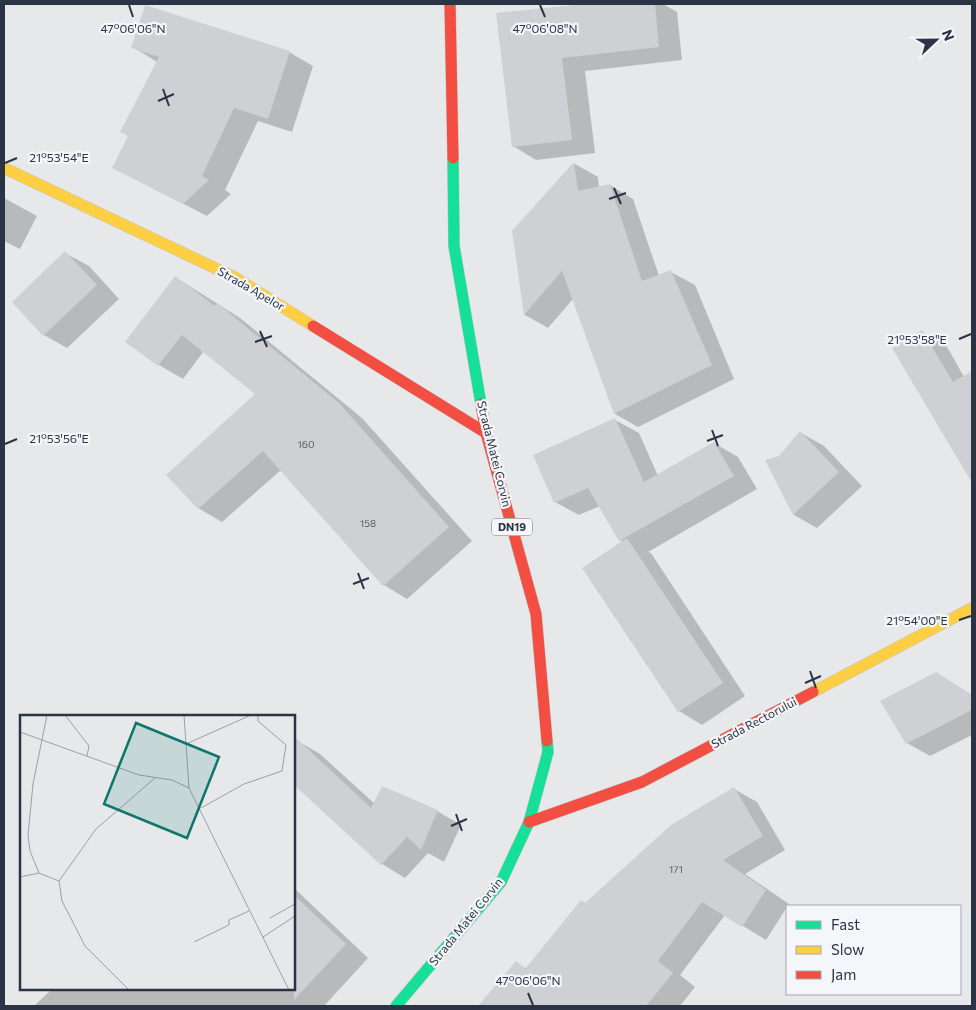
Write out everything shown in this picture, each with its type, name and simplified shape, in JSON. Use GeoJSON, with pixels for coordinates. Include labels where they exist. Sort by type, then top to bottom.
{"type":"FeatureCollection","features":[{"type":"Feature","properties":{"kind":"main road","name":"Strada Matei Corvin"},"geometry":{"type":"LineString","coordinates":[[396,1006],[501,882],[530,822],[548,752],[536,614],[486,433],[454,246],[450,4]]}},
{"type":"Feature","properties":{"kind":"main road","name":"Strada Apelor"},"geometry":{"type":"LineString","coordinates":[[4,168],[236,278],[486,433]]}},
{"type":"Feature","properties":{"kind":"main road","name":"Strada Rectorului"},"geometry":{"type":"LineString","coordinates":[[530,822],[642,782],[972,608]]}},
{"type":"Feature","properties":{"kind":"building"},"geometry":{"type":"Polygon","coordinates":[[[585,4],[655,4],[659,47],[562,58],[572,140],[512,147],[496,13],[585,4]]]}},
{"type":"Feature","properties":{"kind":"building"},"geometry":{"type":"Polygon","coordinates":[[[145,5],[290,51],[268,119],[234,108],[202,176],[209,180],[183,204],[112,168],[128,136],[120,132],[159,57],[131,48],[145,5]]]}},
{"type":"Feature","properties":{"kind":"building"},"geometry":{"type":"Polygon","coordinates":[[[574,162],[578,191],[610,184],[642,281],[671,270],[712,365],[614,414],[562,271],[524,315],[512,231],[574,162]]]}},
{"type":"Feature","properties":{"kind":"building"},"geometry":{"type":"Polygon","coordinates":[[[65,251],[97,285],[43,336],[12,302],[65,251]]]}},
{"type":"Feature","properties":{"kind":"building"},"geometry":{"type":"Polygon","coordinates":[[[175,276],[215,306],[217,303],[339,403],[449,527],[383,586],[263,451],[198,509],[166,475],[255,394],[182,335],[158,366],[125,342],[175,276]]]}},
{"type":"Feature","properties":{"kind":"building"},"geometry":{"type":"Polygon","coordinates":[[[922,330],[953,382],[972,371],[972,483],[892,348],[922,330]]]}},
{"type":"Feature","properties":{"kind":"building"},"geometry":{"type":"Polygon","coordinates":[[[615,418],[644,482],[714,442],[734,476],[619,541],[588,488],[554,503],[533,455],[615,418]]]}},
{"type":"Feature","properties":{"kind":"building"},"geometry":{"type":"Polygon","coordinates":[[[800,431],[839,472],[793,515],[765,460],[779,456],[800,431]]]}},
{"type":"Feature","properties":{"kind":"building"},"geometry":{"type":"Polygon","coordinates":[[[627,538],[723,683],[678,712],[582,568],[627,538]]]}},
{"type":"Feature","properties":{"kind":"building"},"geometry":{"type":"Polygon","coordinates":[[[936,672],[972,695],[972,710],[906,744],[880,701],[936,672]]]}},
{"type":"Feature","properties":{"kind":"building"},"geometry":{"type":"Polygon","coordinates":[[[295,737],[371,808],[382,786],[438,810],[421,850],[407,837],[381,865],[295,786],[295,737]]]}},
{"type":"Feature","properties":{"kind":"building"},"geometry":{"type":"Polygon","coordinates":[[[734,787],[763,836],[723,860],[766,890],[742,927],[702,902],[658,961],[673,973],[646,1006],[478,1006],[516,961],[525,969],[581,900],[585,903],[671,825],[734,787]]]}},
{"type":"Feature","properties":{"kind":"building"},"geometry":{"type":"Polygon","coordinates":[[[295,896],[346,944],[294,1000],[295,990],[295,896]]]}},
{"type":"Feature","properties":{"kind":"traffic: fast"},"geometry":{"type":"LineString","coordinates":[[453,158],[454,246],[481,404]]}},
{"type":"Feature","properties":{"kind":"traffic: fast"},"geometry":{"type":"LineString","coordinates":[[396,1006],[501,882],[529,822],[548,752],[547,741]]}},
{"type":"Feature","properties":{"kind":"traffic: slow"},"geometry":{"type":"LineString","coordinates":[[4,168],[236,278],[313,326]]}},
{"type":"Feature","properties":{"kind":"traffic: slow"},"geometry":{"type":"LineString","coordinates":[[813,692],[972,608]]}},
{"type":"Feature","properties":{"kind":"traffic: jam"},"geometry":{"type":"LineString","coordinates":[[450,4],[453,158]]}},
{"type":"Feature","properties":{"kind":"traffic: jam"},"geometry":{"type":"LineString","coordinates":[[313,326],[486,433]]}},
{"type":"Feature","properties":{"kind":"traffic: jam"},"geometry":{"type":"LineString","coordinates":[[481,404],[486,433],[536,614],[547,741]]}},
{"type":"Feature","properties":{"kind":"traffic: jam"},"geometry":{"type":"LineString","coordinates":[[529,822],[642,782],[813,692]]}}]}
